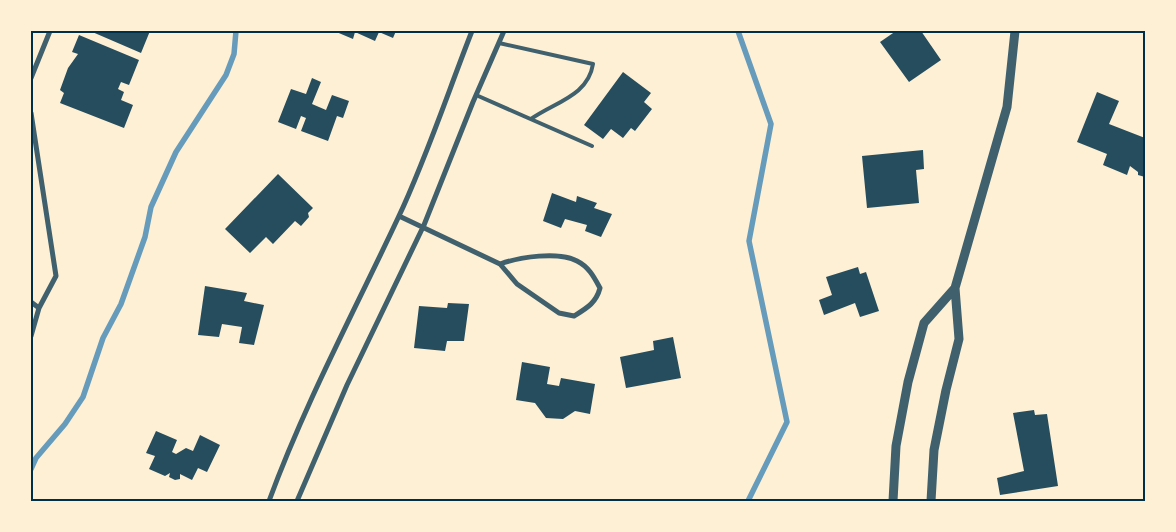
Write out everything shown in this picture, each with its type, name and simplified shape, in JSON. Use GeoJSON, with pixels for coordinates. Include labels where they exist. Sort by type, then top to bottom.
{"type":"FeatureCollection","features":[{"type":"Feature","properties":{"kind":"street"},"geometry":{"type":"LineString","coordinates":[[31,78],[50,31]]}},
{"type":"Feature","properties":{"kind":"street"},"geometry":{"type":"LineString","coordinates":[[269,501],[284,461],[315,392],[400,216],[472,31]]}},
{"type":"Feature","properties":{"kind":"street"},"geometry":{"type":"LineString","coordinates":[[297,501],[339,402],[424,226],[476,95],[504,31]]}},
{"type":"Feature","properties":{"kind":"street"},"geometry":{"type":"LineString","coordinates":[[931,501],[934,450],[959,339],[955,288],[1007,107],[1015,31]]}},
{"type":"Feature","properties":{"kind":"street"},"geometry":{"type":"LineString","coordinates":[[31,113],[56,276],[39,308],[31,336]]}},
{"type":"Feature","properties":{"kind":"street"},"geometry":{"type":"LineString","coordinates":[[400,216],[500,264],[517,284],[558,313],[574,316],[588,308],[597,299],[600,288],[593,275],[576,260],[560,256],[516,258],[500,264]]}},
{"type":"Feature","properties":{"kind":"street"},"geometry":{"type":"LineString","coordinates":[[893,501],[896,446],[908,382],[924,323],[955,288]]}},
{"type":"Feature","properties":{"kind":"street"},"geometry":{"type":"LineString","coordinates":[[31,302],[39,308]]}},
{"type":"Feature","properties":{"kind":"lane"},"geometry":{"type":"LineString","coordinates":[[499,43],[593,64],[591,77],[581,90],[549,106],[531,119]]}},
{"type":"Feature","properties":{"kind":"lane"},"geometry":{"type":"LineString","coordinates":[[476,95],[592,146]]}},
{"type":"Feature","properties":{"kind":"building"},"geometry":{"type":"Polygon","coordinates":[[[90,31],[150,31],[141,53],[90,31]]]}},
{"type":"Feature","properties":{"kind":"building"},"geometry":{"type":"Polygon","coordinates":[[[334,31],[396,31],[393,38],[379,32],[375,41],[355,32],[353,39],[334,31]]]}},
{"type":"Feature","properties":{"kind":"building"},"geometry":{"type":"Polygon","coordinates":[[[896,31],[921,31],[941,60],[909,82],[880,42],[896,31]]]}},
{"type":"Feature","properties":{"kind":"building"},"geometry":{"type":"Polygon","coordinates":[[[79,35],[139,60],[129,85],[121,82],[118,89],[124,92],[121,100],[133,105],[124,128],[60,103],[64,93],[60,90],[68,68],[78,54],[72,52],[79,35]]]}},
{"type":"Feature","properties":{"kind":"building"},"geometry":{"type":"Polygon","coordinates":[[[623,72],[651,93],[644,102],[652,109],[635,131],[631,128],[623,138],[611,129],[603,139],[584,125],[623,72]]]}},
{"type":"Feature","properties":{"kind":"building"},"geometry":{"type":"Polygon","coordinates":[[[312,78],[321,82],[312,104],[326,110],[332,95],[349,101],[343,118],[337,116],[328,141],[301,131],[306,118],[301,116],[296,129],[278,122],[291,89],[306,94],[312,78]]]}},
{"type":"Feature","properties":{"kind":"building"},"geometry":{"type":"Polygon","coordinates":[[[1097,92],[1119,101],[1109,124],[1145,138],[1145,177],[1138,175],[1138,172],[1130,166],[1127,175],[1103,165],[1107,154],[1077,142],[1097,92]]]}},
{"type":"Feature","properties":{"kind":"building"},"geometry":{"type":"Polygon","coordinates":[[[923,150],[924,169],[916,170],[919,203],[867,208],[862,156],[923,150]]]}},
{"type":"Feature","properties":{"kind":"building"},"geometry":{"type":"Polygon","coordinates":[[[278,174],[313,208],[308,213],[309,217],[301,226],[295,221],[273,244],[266,237],[250,253],[225,229],[278,174]]]}},
{"type":"Feature","properties":{"kind":"building"},"geometry":{"type":"Polygon","coordinates":[[[552,193],[576,202],[577,196],[597,203],[594,208],[612,214],[601,237],[585,231],[587,225],[565,219],[561,228],[543,221],[552,193]]]}},
{"type":"Feature","properties":{"kind":"building"},"geometry":{"type":"Polygon","coordinates":[[[858,267],[860,274],[866,272],[879,311],[860,317],[855,303],[824,315],[819,300],[832,295],[826,277],[858,267]]]}},
{"type":"Feature","properties":{"kind":"building"},"geometry":{"type":"Polygon","coordinates":[[[205,286],[247,293],[244,301],[264,305],[254,345],[239,343],[242,327],[222,324],[219,337],[198,335],[205,286]]]}},
{"type":"Feature","properties":{"kind":"building"},"geometry":{"type":"Polygon","coordinates":[[[448,303],[469,304],[464,341],[447,341],[445,351],[414,348],[419,306],[447,308],[448,303]]]}},
{"type":"Feature","properties":{"kind":"building"},"geometry":{"type":"Polygon","coordinates":[[[673,337],[681,378],[626,388],[620,357],[654,350],[653,341],[673,337]]]}},
{"type":"Feature","properties":{"kind":"building"},"geometry":{"type":"Polygon","coordinates":[[[522,362],[550,367],[547,384],[559,386],[561,378],[595,384],[590,414],[575,411],[563,419],[546,418],[535,403],[516,400],[522,362]]]}},
{"type":"Feature","properties":{"kind":"building"},"geometry":{"type":"Polygon","coordinates":[[[1034,410],[1035,415],[1047,414],[1058,486],[1000,495],[997,478],[1024,471],[1013,413],[1034,410]]]}},
{"type":"Feature","properties":{"kind":"building"},"geometry":{"type":"Polygon","coordinates":[[[156,431],[177,440],[172,452],[176,454],[186,448],[193,451],[200,435],[220,445],[207,472],[198,468],[192,480],[180,474],[180,479],[175,480],[169,477],[170,473],[165,476],[149,469],[155,456],[146,453],[156,431]]]}},
{"type":"Feature","properties":{"kind":"waterway"},"geometry":{"type":"LineString","coordinates":[[31,469],[36,458],[65,424],[83,397],[103,338],[121,304],[145,237],[151,207],[176,152],[226,75],[234,54],[236,31]]}},
{"type":"Feature","properties":{"kind":"waterway"},"geometry":{"type":"LineString","coordinates":[[738,31],[771,124],[749,241],[787,422],[748,501]]}}]}
